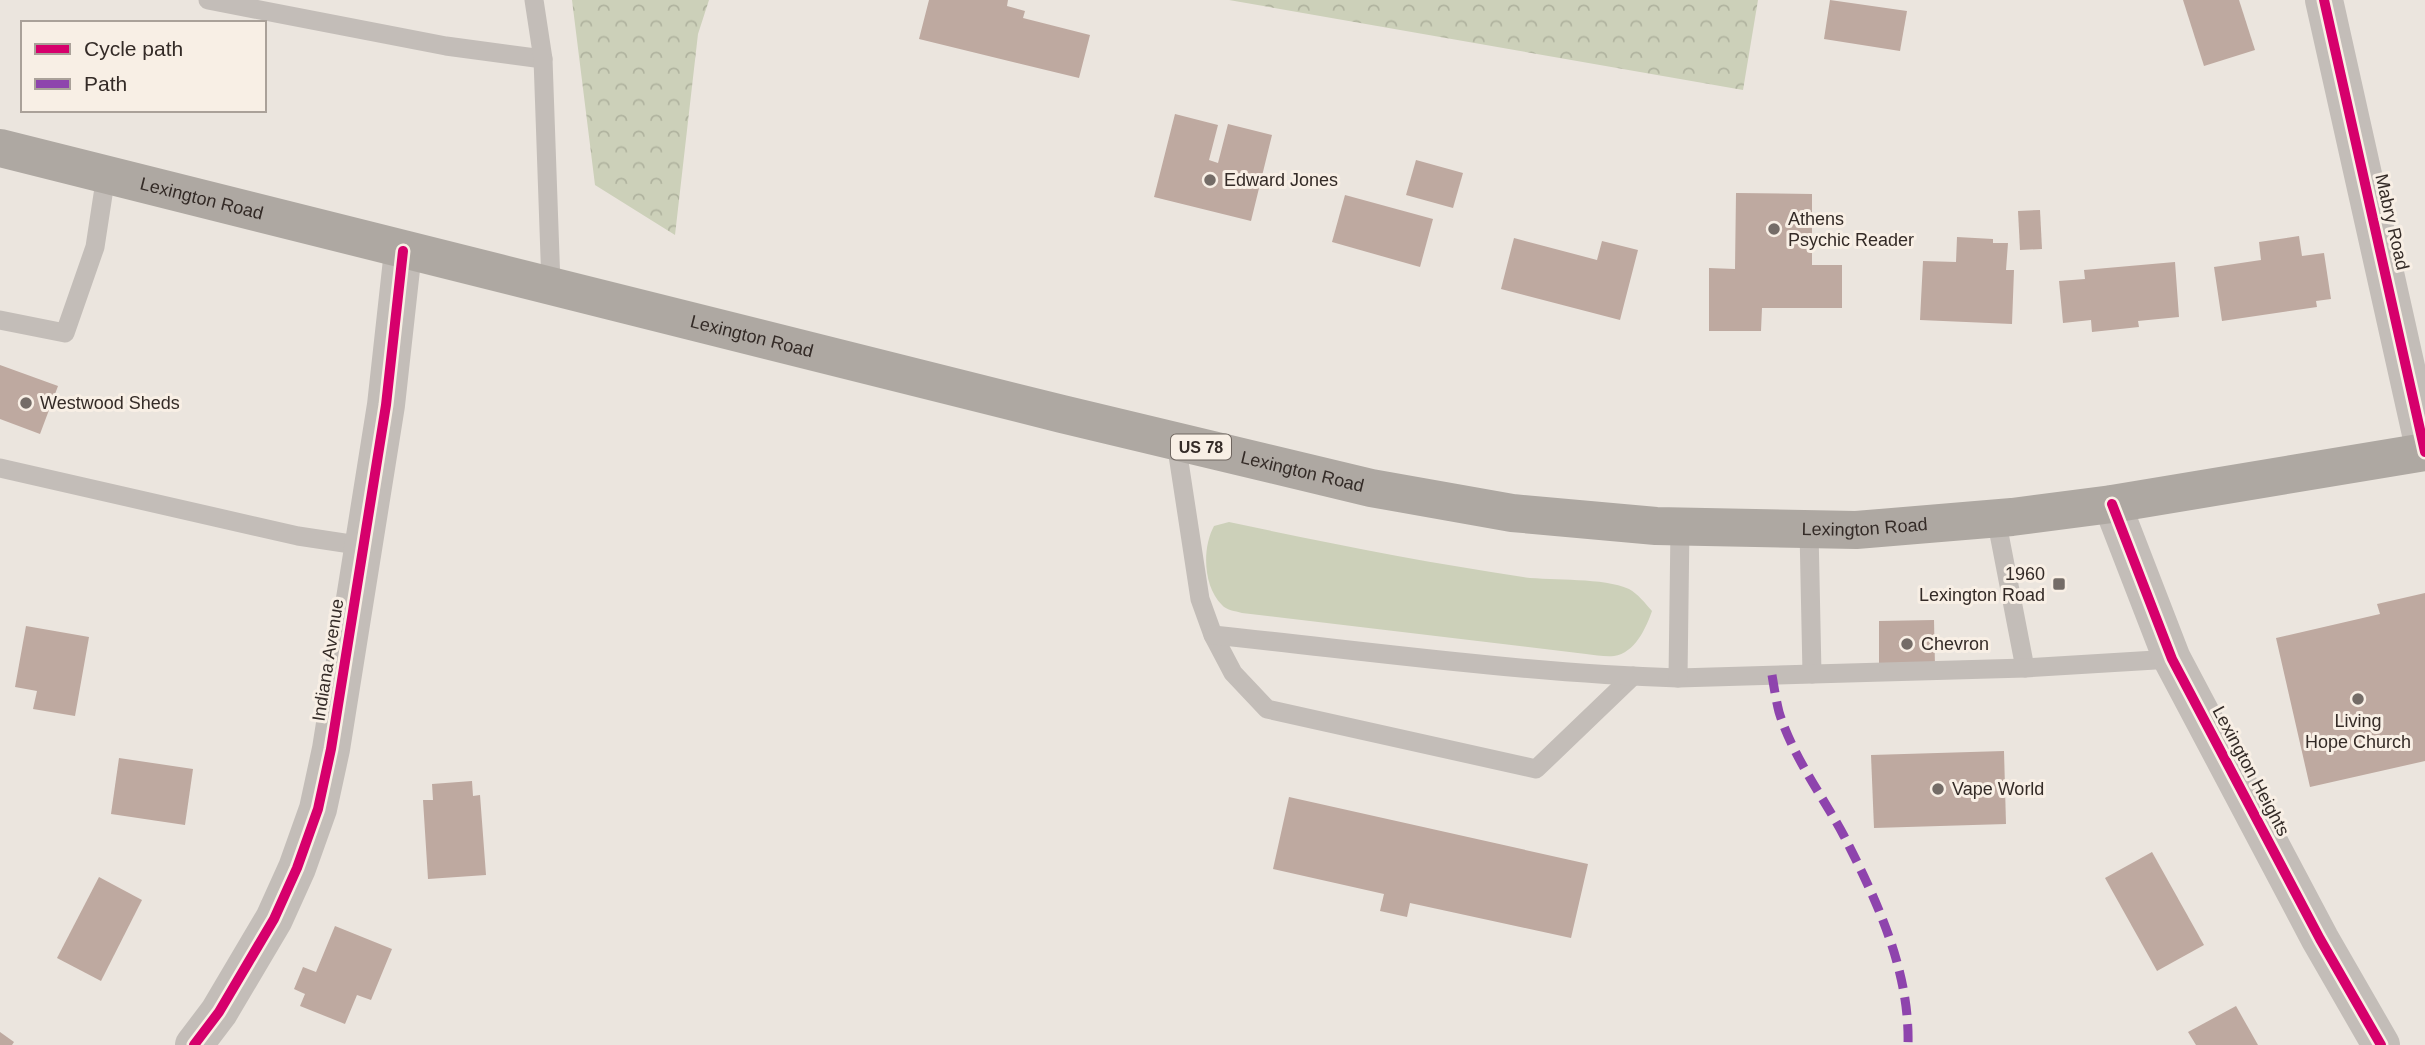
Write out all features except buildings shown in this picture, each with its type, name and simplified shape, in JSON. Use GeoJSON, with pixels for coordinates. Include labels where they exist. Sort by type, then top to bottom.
{"type":"FeatureCollection","features":[{"type":"Feature","properties":{"kind":"highway","name":"Lexington Road"},"geometry":{"type":"LineString","coordinates":[[0,148],[403,251],[551,285],[1176,442],[1371,488],[1512,513],[1680,526],[1856,530],[1996,518],[2112,504],[2425,452]]}},
{"type":"Feature","properties":{"kind":"street","name":"Mabry Road"},"geometry":{"type":"LineString","coordinates":[[2324,0],[2425,452]]}},
{"type":"Feature","properties":{"kind":"street","name":"Indiana Avenue"},"geometry":{"type":"LineString","coordinates":[[194,1045],[219,1012],[274,919],[297,868],[317,809],[331,749],[386,405],[403,251]]}},
{"type":"Feature","properties":{"kind":"street","name":"Lexington Heights"},"geometry":{"type":"LineString","coordinates":[[2112,504],[2172,659],[2320,939],[2381,1045]]}},
{"type":"Feature","properties":{"kind":"lane"},"geometry":{"type":"LineString","coordinates":[[208,0],[446,46],[543,59]]}},
{"type":"Feature","properties":{"kind":"lane"},"geometry":{"type":"LineString","coordinates":[[534,0],[543,59],[551,285]]}},
{"type":"Feature","properties":{"kind":"lane"},"geometry":{"type":"LineString","coordinates":[[0,320],[65,333],[95,247],[106,175]]}},
{"type":"Feature","properties":{"kind":"lane"},"geometry":{"type":"LineString","coordinates":[[1176,442],[1200,599],[1213,635],[1233,673],[1267,709],[1536,769],[1633,676]]}},
{"type":"Feature","properties":{"kind":"lane"},"geometry":{"type":"LineString","coordinates":[[0,468],[298,536],[363,546]]}},
{"type":"Feature","properties":{"kind":"lane"},"geometry":{"type":"LineString","coordinates":[[1996,518],[2025,668]]}},
{"type":"Feature","properties":{"kind":"lane"},"geometry":{"type":"LineString","coordinates":[[1678,678],[1680,526]]}},
{"type":"Feature","properties":{"kind":"lane"},"geometry":{"type":"LineString","coordinates":[[1810,530],[1812,674]]}},
{"type":"Feature","properties":{"kind":"lane"},"geometry":{"type":"LineString","coordinates":[[1213,635],[1524,667],[1678,678],[2025,668],[2172,659]]}},
{"type":"Feature","properties":{"kind":"green space"},"geometry":{"type":"Polygon","coordinates":[[[572,0],[709,0],[698,34],[675,235],[595,185],[572,0]]]}},
{"type":"Feature","properties":{"kind":"green space"},"geometry":{"type":"Polygon","coordinates":[[[1229,0],[1758,0],[1743,90],[1229,0]]]}},
{"type":"Feature","properties":{"kind":"green space"},"geometry":{"type":"Polygon","coordinates":[[[1229,522],[1376,552],[1523,577],[1618,585],[1635,593],[1652,611],[1634,645],[1621,654],[1611,656],[1242,613],[1222,605],[1211,588],[1206,567],[1208,545],[1214,526],[1229,522]]]}},
{"type":"Feature","properties":{"kind":"marked path"},"geometry":{"type":"LineString","coordinates":[[1772,675],[1779,712],[1792,745],[1844,836],[1889,937],[1903,990],[1908,1045]]}},
{"type":"Feature","properties":{"kind":"cycle path"},"geometry":{"type":"LineString","coordinates":[[2324,0],[2425,452]]}},
{"type":"Feature","properties":{"kind":"cycle path"},"geometry":{"type":"LineString","coordinates":[[194,1045],[219,1012],[274,919],[297,868],[318,809],[331,749],[386,405],[403,251]]}},
{"type":"Feature","properties":{"kind":"cycle path"},"geometry":{"type":"LineString","coordinates":[[2112,504],[2172,659],[2320,939],[2381,1045]]}},
{"type":"Feature","properties":{"kind":"place","name":"Edward Jones"},"geometry":{"type":"Point","coordinates":[1210,180]}},
{"type":"Feature","properties":{"kind":"place","name":"Athens Psychic Reader"},"geometry":{"type":"Point","coordinates":[1774,229]}},
{"type":"Feature","properties":{"kind":"place","name":"Westwood Sheds"},"geometry":{"type":"Point","coordinates":[26,403]}},
{"type":"Feature","properties":{"kind":"place","name":"1960 Lexington Road"},"geometry":{"type":"Point","coordinates":[2059,584]}},
{"type":"Feature","properties":{"kind":"place","name":"Chevron"},"geometry":{"type":"Point","coordinates":[1907,644]}},
{"type":"Feature","properties":{"kind":"place","name":"Living Hope Church"},"geometry":{"type":"Point","coordinates":[2358,699]}},
{"type":"Feature","properties":{"kind":"place","name":"Vape World"},"geometry":{"type":"Point","coordinates":[1938,789]}}]}
